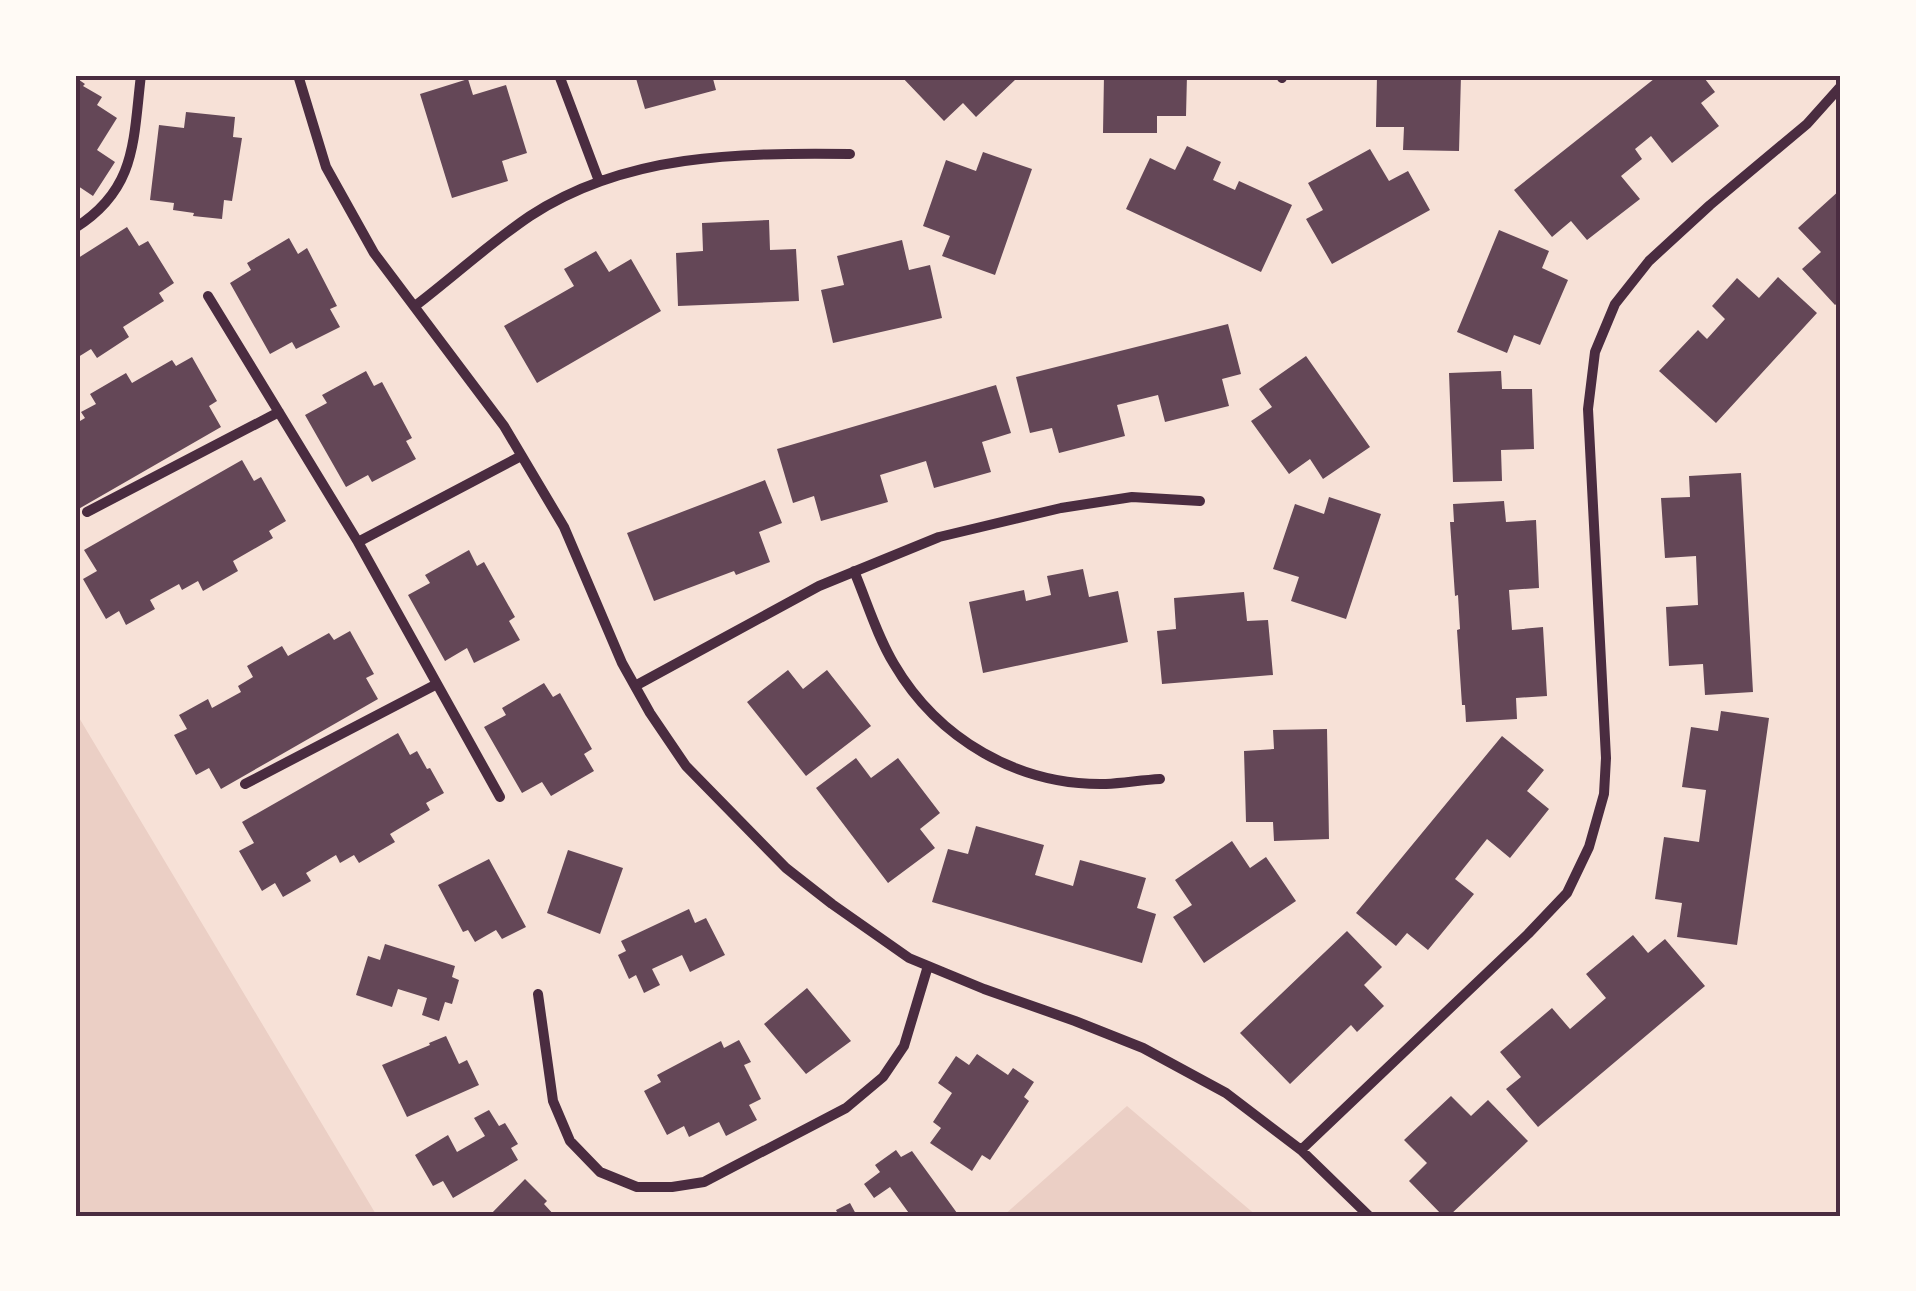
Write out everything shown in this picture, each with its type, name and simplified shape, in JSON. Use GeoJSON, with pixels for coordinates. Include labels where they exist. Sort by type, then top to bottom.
{"type":"FeatureCollection","features":[{"type":"Feature","properties":{"kind":"street"},"geometry":{"type":"LineString","coordinates":[[75,228],[98,214],[122,182],[132,148],[141,75]]}},
{"type":"Feature","properties":{"kind":"street"},"geometry":{"type":"LineString","coordinates":[[298,75],[326,167],[374,253],[504,426],[564,527],[622,663],[686,766],[786,868],[909,958],[1143,1048],[1226,1093],[1301,1150],[1370,1216]]}},
{"type":"Feature","properties":{"kind":"street"},"geometry":{"type":"LineString","coordinates":[[559,75],[599,181]]}},
{"type":"Feature","properties":{"kind":"street"},"geometry":{"type":"LineString","coordinates":[[1301,1150],[1567,893],[1589,848],[1604,794],[1606,758],[1588,409],[1595,352],[1616,304],[1649,261],[1710,204],[1807,124],[1841,86]]}},
{"type":"Feature","properties":{"kind":"street"},"geometry":{"type":"LineString","coordinates":[[415,306],[530,216],[599,181],[642,167],[706,158],[850,154]]}},
{"type":"Feature","properties":{"kind":"street"},"geometry":{"type":"LineString","coordinates":[[208,296],[358,542],[500,797]]}},
{"type":"Feature","properties":{"kind":"street"},"geometry":{"type":"LineString","coordinates":[[87,512],[279,412]]}},
{"type":"Feature","properties":{"kind":"street"},"geometry":{"type":"LineString","coordinates":[[358,542],[522,456]]}},
{"type":"Feature","properties":{"kind":"street"},"geometry":{"type":"LineString","coordinates":[[635,686],[819,586],[939,537],[1061,508],[1132,498],[1200,501]]}},
{"type":"Feature","properties":{"kind":"street"},"geometry":{"type":"LineString","coordinates":[[854,572],[893,662],[926,708],[969,746],[1009,767],[1057,780],[1105,784],[1160,778]]}},
{"type":"Feature","properties":{"kind":"street"},"geometry":{"type":"LineString","coordinates":[[246,784],[437,684]]}},
{"type":"Feature","properties":{"kind":"street"},"geometry":{"type":"LineString","coordinates":[[538,994],[553,1101],[570,1141],[600,1172],[636,1187],[672,1186],[704,1182],[846,1108],[883,1077],[904,1046],[928,966]]}},
{"type":"Feature","properties":{"kind":"shaded area"},"geometry":{"type":"Polygon","coordinates":[[[75,711],[377,1216],[75,1216],[75,711]]]}},
{"type":"Feature","properties":{"kind":"shaded area"},"geometry":{"type":"Polygon","coordinates":[[[1127,1106],[1257,1216],[1003,1216],[1127,1106]]]}},
{"type":"Feature","properties":{"kind":"building"},"geometry":{"type":"Polygon","coordinates":[[[635,75],[712,75],[716,90],[645,109],[635,75]]]}},
{"type":"Feature","properties":{"kind":"building"},"geometry":{"type":"Polygon","coordinates":[[[900,75],[1011,75],[1016,79],[976,117],[963,103],[944,121],[900,75]]]}},
{"type":"Feature","properties":{"kind":"building"},"geometry":{"type":"Polygon","coordinates":[[[1104,75],[1187,75],[1186,116],[1157,116],[1157,133],[1103,133],[1104,75]]]}},
{"type":"Feature","properties":{"kind":"building"},"geometry":{"type":"Polygon","coordinates":[[[1377,75],[1461,75],[1459,151],[1403,150],[1404,127],[1376,127],[1377,75]]]}},
{"type":"Feature","properties":{"kind":"building"},"geometry":{"type":"Polygon","coordinates":[[[1659,75],[1702,75],[1715,92],[1701,103],[1719,126],[1672,163],[1651,136],[1635,149],[1642,159],[1621,176],[1640,199],[1587,240],[1571,221],[1552,237],[1514,190],[1659,75]]]}},
{"type":"Feature","properties":{"kind":"building"},"geometry":{"type":"Polygon","coordinates":[[[75,77],[102,97],[97,105],[117,118],[97,150],[115,162],[93,196],[75,184],[75,77]]]}},
{"type":"Feature","properties":{"kind":"building"},"geometry":{"type":"Polygon","coordinates":[[[468,79],[473,95],[506,85],[527,153],[502,161],[508,181],[452,198],[420,94],[468,79]]]}},
{"type":"Feature","properties":{"kind":"building"},"geometry":{"type":"Polygon","coordinates":[[[186,112],[235,117],[233,137],[242,138],[232,201],[224,200],[222,219],[193,216],[194,213],[173,210],[174,203],[150,200],[159,125],[184,128],[186,112]]]}},
{"type":"Feature","properties":{"kind":"building"},"geometry":{"type":"Polygon","coordinates":[[[1187,146],[1221,162],[1213,180],[1235,190],[1239,181],[1292,205],[1261,272],[1126,209],[1150,158],[1175,170],[1187,146]]]}},
{"type":"Feature","properties":{"kind":"building"},"geometry":{"type":"Polygon","coordinates":[[[1370,149],[1389,181],[1408,171],[1430,210],[1332,264],[1306,219],[1323,210],[1308,183],[1370,149]]]}},
{"type":"Feature","properties":{"kind":"building"},"geometry":{"type":"Polygon","coordinates":[[[983,152],[1032,169],[995,275],[942,256],[950,236],[923,226],[946,160],[976,171],[983,152]]]}},
{"type":"Feature","properties":{"kind":"building"},"geometry":{"type":"Polygon","coordinates":[[[1841,189],[1841,300],[1835,305],[1802,269],[1821,252],[1798,228],[1841,189]]]}},
{"type":"Feature","properties":{"kind":"building"},"geometry":{"type":"Polygon","coordinates":[[[769,220],[770,250],[796,249],[799,301],[678,306],[676,253],[703,251],[702,223],[769,220]]]}},
{"type":"Feature","properties":{"kind":"building"},"geometry":{"type":"Polygon","coordinates":[[[127,227],[139,246],[148,241],[174,283],[159,293],[164,301],[123,327],[129,337],[97,358],[91,349],[75,359],[75,260],[127,227]]]}},
{"type":"Feature","properties":{"kind":"building"},"geometry":{"type":"Polygon","coordinates":[[[1499,230],[1549,251],[1542,268],[1568,280],[1540,345],[1514,335],[1507,353],[1457,332],[1499,230]]]}},
{"type":"Feature","properties":{"kind":"building"},"geometry":{"type":"Polygon","coordinates":[[[289,238],[298,254],[307,248],[337,306],[330,309],[340,327],[296,349],[292,342],[270,354],[230,283],[251,270],[247,263],[289,238]]]}},
{"type":"Feature","properties":{"kind":"building"},"geometry":{"type":"Polygon","coordinates":[[[902,240],[909,270],[930,265],[942,318],[833,343],[821,290],[844,285],[837,256],[902,240]]]}},
{"type":"Feature","properties":{"kind":"building"},"geometry":{"type":"Polygon","coordinates":[[[596,251],[609,272],[631,259],[661,311],[537,383],[504,326],[574,286],[564,269],[596,251]]]}},
{"type":"Feature","properties":{"kind":"building"},"geometry":{"type":"Polygon","coordinates":[[[1778,277],[1817,313],[1716,423],[1659,371],[1698,330],[1707,339],[1725,319],[1712,306],[1737,278],[1759,298],[1778,277]]]}},
{"type":"Feature","properties":{"kind":"building"},"geometry":{"type":"Polygon","coordinates":[[[1228,324],[1241,374],[1222,379],[1229,406],[1165,422],[1158,395],[1117,405],[1125,436],[1059,453],[1052,428],[1030,433],[1016,377],[1228,324]]]}},
{"type":"Feature","properties":{"kind":"building"},"geometry":{"type":"Polygon","coordinates":[[[1306,356],[1370,447],[1323,479],[1310,459],[1289,474],[1251,421],[1272,407],[1259,389],[1306,356]]]}},
{"type":"Feature","properties":{"kind":"building"},"geometry":{"type":"Polygon","coordinates":[[[192,357],[217,401],[209,406],[221,427],[75,511],[75,424],[85,418],[81,412],[96,404],[90,394],[126,373],[132,383],[172,360],[176,366],[192,357]]]}},
{"type":"Feature","properties":{"kind":"building"},"geometry":{"type":"Polygon","coordinates":[[[366,371],[374,386],[382,382],[412,438],[406,441],[416,459],[372,482],[368,475],[346,487],[305,415],[327,403],[322,395],[366,371]]]}},
{"type":"Feature","properties":{"kind":"building"},"geometry":{"type":"Polygon","coordinates":[[[1501,371],[1502,389],[1532,389],[1534,449],[1501,450],[1502,481],[1453,482],[1449,373],[1501,371]]]}},
{"type":"Feature","properties":{"kind":"building"},"geometry":{"type":"Polygon","coordinates":[[[996,385],[1011,433],[982,442],[991,472],[934,488],[926,461],[880,475],[888,502],[821,521],[814,496],[793,503],[777,449],[996,385]]]}},
{"type":"Feature","properties":{"kind":"building"},"geometry":{"type":"Polygon","coordinates":[[[242,460],[254,481],[261,477],[286,521],[269,531],[273,538],[233,561],[238,571],[203,591],[198,581],[182,590],[179,584],[150,600],[155,609],[126,625],[119,611],[106,619],[83,579],[97,571],[84,550],[242,460]]]}},
{"type":"Feature","properties":{"kind":"building"},"geometry":{"type":"Polygon","coordinates":[[[1741,473],[1753,692],[1705,695],[1703,664],[1669,666],[1666,607],[1698,605],[1696,556],[1665,558],[1661,498],[1690,497],[1689,476],[1741,473]]]}},
{"type":"Feature","properties":{"kind":"building"},"geometry":{"type":"Polygon","coordinates":[[[765,480],[782,523],[759,532],[770,562],[654,601],[627,533],[765,480]]]}},
{"type":"Feature","properties":{"kind":"building"},"geometry":{"type":"Polygon","coordinates":[[[1329,497],[1381,514],[1346,619],[1291,601],[1299,577],[1273,569],[1295,504],[1324,514],[1329,497]]]}},
{"type":"Feature","properties":{"kind":"building"},"geometry":{"type":"Polygon","coordinates":[[[1504,501],[1506,522],[1536,520],[1539,588],[1509,590],[1512,630],[1543,627],[1547,696],[1516,698],[1517,719],[1466,722],[1450,522],[1454,522],[1453,504],[1504,501]]]}},
{"type":"Feature","properties":{"kind":"building"},"geometry":{"type":"Polygon","coordinates":[[[469,550],[477,566],[484,562],[515,617],[509,621],[520,640],[474,663],[467,648],[445,661],[408,595],[430,583],[425,575],[469,550]]]}},
{"type":"Feature","properties":{"kind":"building"},"geometry":{"type":"Polygon","coordinates":[[[1083,569],[1089,597],[1118,591],[1128,642],[983,673],[969,602],[1024,590],[1026,601],[1051,595],[1047,576],[1083,569]]]}},
{"type":"Feature","properties":{"kind":"building"},"geometry":{"type":"Polygon","coordinates":[[[1244,592],[1247,621],[1268,620],[1273,675],[1162,684],[1157,631],[1176,629],[1174,598],[1244,592]]]}},
{"type":"Feature","properties":{"kind":"building"},"geometry":{"type":"Polygon","coordinates":[[[350,631],[374,674],[366,678],[378,699],[221,789],[209,768],[196,775],[174,735],[187,729],[179,715],[208,699],[212,708],[241,692],[238,686],[253,677],[247,666],[282,646],[288,656],[329,633],[334,640],[350,631]]]}},
{"type":"Feature","properties":{"kind":"building"},"geometry":{"type":"Polygon","coordinates":[[[788,670],[803,689],[827,670],[871,726],[806,776],[747,702],[788,670]]]}},
{"type":"Feature","properties":{"kind":"building"},"geometry":{"type":"Polygon","coordinates":[[[544,683],[553,697],[560,693],[592,749],[584,754],[594,771],[551,796],[542,782],[522,793],[484,727],[506,715],[502,708],[544,683]]]}},
{"type":"Feature","properties":{"kind":"building"},"geometry":{"type":"Polygon","coordinates":[[[1721,711],[1769,718],[1737,945],[1677,937],[1682,903],[1655,899],[1664,837],[1699,842],[1706,790],[1682,787],[1691,727],[1718,731],[1721,711]]]}},
{"type":"Feature","properties":{"kind":"building"},"geometry":{"type":"Polygon","coordinates":[[[1327,729],[1329,839],[1274,841],[1273,822],[1246,822],[1244,751],[1274,749],[1273,730],[1327,729]]]}},
{"type":"Feature","properties":{"kind":"building"},"geometry":{"type":"Polygon","coordinates":[[[398,733],[410,755],[417,751],[444,793],[426,803],[430,810],[390,834],[395,842],[359,863],[354,855],[340,863],[336,855],[306,873],[311,881],[283,897],[275,883],[262,891],[239,851],[254,843],[242,822],[398,733]]]}},
{"type":"Feature","properties":{"kind":"building"},"geometry":{"type":"Polygon","coordinates":[[[1502,736],[1544,770],[1527,791],[1549,809],[1510,858],[1487,839],[1455,879],[1474,894],[1428,950],[1407,933],[1396,946],[1356,913],[1502,736]]]}},
{"type":"Feature","properties":{"kind":"building"},"geometry":{"type":"Polygon","coordinates":[[[856,758],[871,778],[898,758],[940,813],[920,829],[935,848],[888,883],[816,788],[856,758]]]}},
{"type":"Feature","properties":{"kind":"building"},"geometry":{"type":"Polygon","coordinates":[[[976,826],[1044,845],[1035,875],[1073,886],[1080,860],[1146,878],[1137,908],[1156,914],[1142,963],[932,902],[948,849],[968,854],[976,826]]]}},
{"type":"Feature","properties":{"kind":"building"},"geometry":{"type":"Polygon","coordinates":[[[1232,841],[1250,868],[1266,857],[1296,901],[1204,963],[1173,917],[1192,905],[1175,880],[1232,841]]]}},
{"type":"Feature","properties":{"kind":"building"},"geometry":{"type":"Polygon","coordinates":[[[568,850],[623,868],[600,934],[547,913],[568,850]]]}},
{"type":"Feature","properties":{"kind":"building"},"geometry":{"type":"Polygon","coordinates":[[[489,859],[526,927],[502,939],[496,930],[475,942],[468,930],[463,932],[438,885],[489,859]]]}},
{"type":"Feature","properties":{"kind":"building"},"geometry":{"type":"Polygon","coordinates":[[[689,909],[695,923],[706,918],[725,955],[690,972],[682,955],[652,969],[660,985],[644,993],[636,975],[629,979],[618,955],[626,951],[621,941],[689,909]]]}},
{"type":"Feature","properties":{"kind":"building"},"geometry":{"type":"Polygon","coordinates":[[[1347,931],[1382,967],[1364,985],[1384,1006],[1357,1032],[1351,1025],[1290,1084],[1240,1033],[1347,931]]]}},
{"type":"Feature","properties":{"kind":"building"},"geometry":{"type":"Polygon","coordinates":[[[1633,935],[1648,953],[1665,939],[1705,986],[1538,1127],[1506,1089],[1521,1077],[1500,1052],[1552,1008],[1570,1029],[1606,998],[1586,974],[1633,935]]]}},
{"type":"Feature","properties":{"kind":"building"},"geometry":{"type":"Polygon","coordinates":[[[385,944],[455,966],[452,977],[459,980],[452,1004],[445,1002],[439,1021],[422,1015],[427,998],[398,989],[392,1007],[356,995],[368,956],[380,960],[385,944]]]}},
{"type":"Feature","properties":{"kind":"building"},"geometry":{"type":"Polygon","coordinates":[[[807,988],[851,1041],[806,1074],[764,1024],[807,988]]]}},
{"type":"Feature","properties":{"kind":"building"},"geometry":{"type":"Polygon","coordinates":[[[446,1036],[459,1064],[467,1060],[479,1085],[407,1117],[382,1065],[446,1036]]]}},
{"type":"Feature","properties":{"kind":"building"},"geometry":{"type":"Polygon","coordinates":[[[739,1040],[751,1062],[744,1065],[761,1099],[749,1105],[757,1120],[726,1136],[719,1122],[689,1137],[684,1126],[667,1135],[644,1091],[661,1082],[657,1075],[721,1041],[724,1048],[739,1040]]]}},
{"type":"Feature","properties":{"kind":"building"},"geometry":{"type":"Polygon","coordinates":[[[977,1054],[1008,1075],[1013,1068],[1034,1082],[1024,1097],[1029,1101],[990,1160],[982,1155],[972,1171],[930,1143],[941,1128],[933,1122],[952,1093],[938,1083],[956,1056],[969,1065],[977,1054]]]}},
{"type":"Feature","properties":{"kind":"building"},"geometry":{"type":"Polygon","coordinates":[[[1451,1096],[1471,1116],[1488,1100],[1528,1141],[1449,1216],[1443,1216],[1409,1181],[1427,1163],[1404,1140],[1451,1096]]]}},
{"type":"Feature","properties":{"kind":"building"},"geometry":{"type":"Polygon","coordinates":[[[489,1110],[499,1126],[505,1123],[518,1144],[511,1148],[518,1160],[453,1198],[443,1181],[433,1186],[415,1155],[448,1135],[457,1152],[485,1136],[474,1118],[489,1110]]]}},
{"type":"Feature","properties":{"kind":"building"},"geometry":{"type":"Polygon","coordinates":[[[896,1150],[901,1157],[912,1151],[957,1213],[911,1216],[890,1187],[874,1198],[864,1184],[880,1172],[875,1165],[896,1150]]]}},
{"type":"Feature","properties":{"kind":"building"},"geometry":{"type":"Polygon","coordinates":[[[525,1179],[547,1201],[544,1204],[555,1216],[489,1216],[525,1179]]]}},
{"type":"Feature","properties":{"kind":"building"},"geometry":{"type":"Polygon","coordinates":[[[850,1203],[857,1216],[831,1216],[836,1210],[850,1203]]]}}]}
